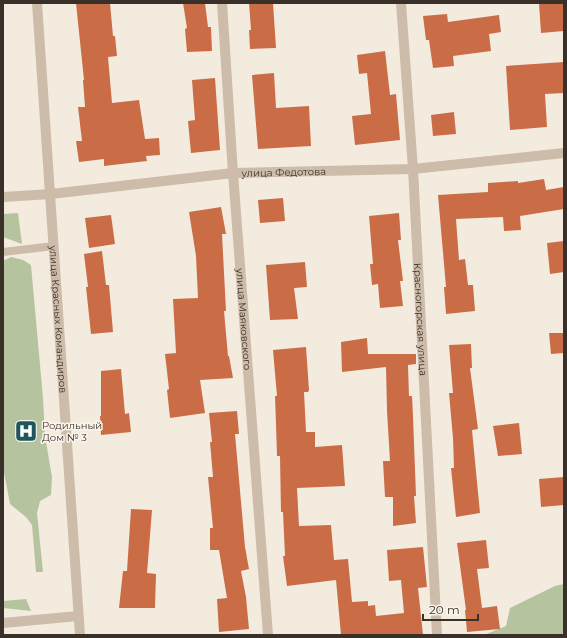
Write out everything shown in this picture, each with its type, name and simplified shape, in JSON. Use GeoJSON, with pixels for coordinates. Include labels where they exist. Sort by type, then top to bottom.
{"type":"FeatureCollection","features":[{"type":"Feature","properties":{"kind":"street","name":"улица Красных Командиров"},"geometry":{"type":"LineString","coordinates":[[37,3],[80,635]]}},
{"type":"Feature","properties":{"kind":"street","name":"улица Маяковского"},"geometry":{"type":"LineString","coordinates":[[222,3],[233,173],[268,635]]}},
{"type":"Feature","properties":{"kind":"street","name":"Красногорская улица"},"geometry":{"type":"LineString","coordinates":[[401,3],[413,169],[437,635]]}},
{"type":"Feature","properties":{"kind":"street","name":"улица Федотова"},"geometry":{"type":"LineString","coordinates":[[3,197],[51,194],[233,173],[413,169],[564,153]]}},
{"type":"Feature","properties":{"kind":"street"},"geometry":{"type":"LineString","coordinates":[[3,623],[78,616]]}},
{"type":"Feature","properties":{"kind":"lane"},"geometry":{"type":"LineString","coordinates":[[3,252],[54,246]]}},
{"type":"Feature","properties":{"kind":"green space"},"geometry":{"type":"Polygon","coordinates":[[[18,213],[22,244],[3,237],[3,214],[18,213]]]}},
{"type":"Feature","properties":{"kind":"green space"},"geometry":{"type":"Polygon","coordinates":[[[11,257],[23,260],[31,265],[45,436],[52,477],[51,495],[40,501],[37,513],[43,572],[36,572],[32,525],[26,517],[10,504],[3,467],[3,261],[11,257]]]}},
{"type":"Feature","properties":{"kind":"green space"},"geometry":{"type":"Polygon","coordinates":[[[564,584],[564,635],[484,635],[506,626],[510,608],[555,586],[564,584]]]}},
{"type":"Feature","properties":{"kind":"green space"},"geometry":{"type":"Polygon","coordinates":[[[26,599],[31,611],[3,608],[3,601],[26,599]]]}},
{"type":"Feature","properties":{"kind":"building"},"geometry":{"type":"Polygon","coordinates":[[[76,3],[110,3],[113,36],[115,36],[117,56],[108,57],[112,103],[139,100],[145,139],[159,138],[160,155],[146,156],[147,161],[104,166],[104,159],[79,162],[76,141],[82,141],[78,107],[85,107],[84,80],[76,3]]]}},
{"type":"Feature","properties":{"kind":"building"},"geometry":{"type":"Polygon","coordinates":[[[183,3],[205,3],[208,27],[211,27],[212,51],[187,52],[185,29],[187,28],[183,3]]]}},
{"type":"Feature","properties":{"kind":"building"},"geometry":{"type":"Polygon","coordinates":[[[249,3],[273,3],[276,48],[250,49],[249,30],[251,30],[249,3]]]}},
{"type":"Feature","properties":{"kind":"building"},"geometry":{"type":"Polygon","coordinates":[[[539,3],[564,3],[564,31],[541,33],[539,3]]]}},
{"type":"Feature","properties":{"kind":"building"},"geometry":{"type":"Polygon","coordinates":[[[447,14],[448,22],[499,15],[501,32],[489,34],[491,51],[453,56],[454,66],[433,68],[429,40],[426,40],[423,16],[447,14]]]}},
{"type":"Feature","properties":{"kind":"building"},"geometry":{"type":"Polygon","coordinates":[[[385,51],[390,95],[396,94],[400,140],[355,145],[352,116],[371,114],[367,73],[359,74],[357,55],[385,51]]]}},
{"type":"Feature","properties":{"kind":"building"},"geometry":{"type":"Polygon","coordinates":[[[564,62],[564,93],[545,94],[547,127],[510,130],[506,66],[564,62]]]}},
{"type":"Feature","properties":{"kind":"building"},"geometry":{"type":"Polygon","coordinates":[[[274,73],[276,108],[309,106],[311,146],[258,149],[252,75],[274,73]]]}},
{"type":"Feature","properties":{"kind":"building"},"geometry":{"type":"Polygon","coordinates":[[[215,78],[220,150],[191,153],[188,121],[195,120],[192,80],[215,78]]]}},
{"type":"Feature","properties":{"kind":"building"},"geometry":{"type":"Polygon","coordinates":[[[454,112],[456,134],[433,136],[431,115],[454,112]]]}},
{"type":"Feature","properties":{"kind":"building"},"geometry":{"type":"Polygon","coordinates":[[[544,179],[546,190],[564,187],[564,209],[520,216],[521,230],[504,231],[503,217],[456,219],[459,260],[465,259],[468,285],[473,285],[475,311],[446,314],[444,287],[446,287],[438,195],[488,192],[488,183],[518,181],[518,183],[544,179]]]}},
{"type":"Feature","properties":{"kind":"building"},"geometry":{"type":"Polygon","coordinates":[[[283,198],[285,221],[260,223],[258,200],[283,198]]]}},
{"type":"Feature","properties":{"kind":"building"},"geometry":{"type":"Polygon","coordinates":[[[221,207],[226,234],[222,234],[226,311],[224,311],[228,356],[233,378],[200,380],[205,413],[170,418],[167,390],[169,389],[165,354],[176,353],[173,299],[198,298],[196,256],[189,212],[221,207]]]}},
{"type":"Feature","properties":{"kind":"building"},"geometry":{"type":"Polygon","coordinates":[[[399,213],[401,240],[398,240],[403,281],[400,281],[403,306],[380,308],[378,284],[372,285],[370,264],[373,264],[369,216],[399,213]]]}},
{"type":"Feature","properties":{"kind":"building"},"geometry":{"type":"Polygon","coordinates":[[[111,215],[115,244],[89,248],[85,218],[111,215]]]}},
{"type":"Feature","properties":{"kind":"building"},"geometry":{"type":"Polygon","coordinates":[[[564,241],[564,272],[550,274],[547,243],[564,241]]]}},
{"type":"Feature","properties":{"kind":"building"},"geometry":{"type":"Polygon","coordinates":[[[102,251],[106,285],[109,285],[113,332],[91,334],[84,254],[102,251]]]}},
{"type":"Feature","properties":{"kind":"building"},"geometry":{"type":"Polygon","coordinates":[[[305,262],[307,287],[294,288],[298,319],[270,320],[266,265],[305,262]]]}},
{"type":"Feature","properties":{"kind":"building"},"geometry":{"type":"Polygon","coordinates":[[[549,333],[564,333],[564,353],[551,354],[549,333]]]}},
{"type":"Feature","properties":{"kind":"building"},"geometry":{"type":"Polygon","coordinates":[[[367,338],[368,354],[416,354],[416,364],[408,365],[409,396],[412,396],[416,523],[393,526],[393,497],[385,497],[383,461],[390,461],[386,367],[342,372],[341,342],[367,338]]]}},
{"type":"Feature","properties":{"kind":"building"},"geometry":{"type":"Polygon","coordinates":[[[471,344],[472,368],[470,368],[478,429],[472,430],[480,513],[456,517],[451,468],[454,468],[449,393],[453,393],[449,345],[471,344]]]}},
{"type":"Feature","properties":{"kind":"building"},"geometry":{"type":"Polygon","coordinates":[[[306,347],[309,390],[308,392],[304,392],[306,432],[315,432],[315,447],[342,445],[345,486],[297,488],[299,526],[331,525],[334,560],[348,559],[352,602],[368,601],[368,606],[375,605],[376,616],[404,613],[401,580],[389,581],[387,550],[423,547],[427,587],[418,588],[423,635],[341,635],[336,580],[287,586],[283,556],[285,556],[283,512],[281,512],[280,456],[277,456],[275,396],[277,396],[273,350],[306,347]]]}},
{"type":"Feature","properties":{"kind":"building"},"geometry":{"type":"Polygon","coordinates":[[[121,369],[125,414],[129,413],[131,432],[101,435],[101,371],[121,369]]]}},
{"type":"Feature","properties":{"kind":"building"},"geometry":{"type":"Polygon","coordinates":[[[237,411],[239,434],[235,434],[245,547],[249,569],[241,571],[246,597],[249,629],[219,632],[217,599],[227,598],[219,550],[210,550],[210,528],[213,528],[208,477],[213,477],[209,413],[237,411]]]}},
{"type":"Feature","properties":{"kind":"building"},"geometry":{"type":"Polygon","coordinates":[[[519,423],[522,454],[498,456],[493,426],[519,423]]]}},
{"type":"Feature","properties":{"kind":"building"},"geometry":{"type":"Polygon","coordinates":[[[564,477],[564,505],[541,507],[539,479],[564,477]]]}},
{"type":"Feature","properties":{"kind":"building"},"geometry":{"type":"Polygon","coordinates":[[[131,509],[152,510],[147,573],[156,574],[155,608],[119,608],[123,571],[127,571],[131,509]]]}},
{"type":"Feature","properties":{"kind":"building"},"geometry":{"type":"Polygon","coordinates":[[[486,540],[489,568],[477,569],[482,608],[497,606],[500,629],[467,632],[466,610],[457,543],[486,540]]]}},
{"type":"Feature","properties":{"kind":"place","name":"Родильный Дом № 3"},"geometry":{"type":"Point","coordinates":[26,431]}}]}
